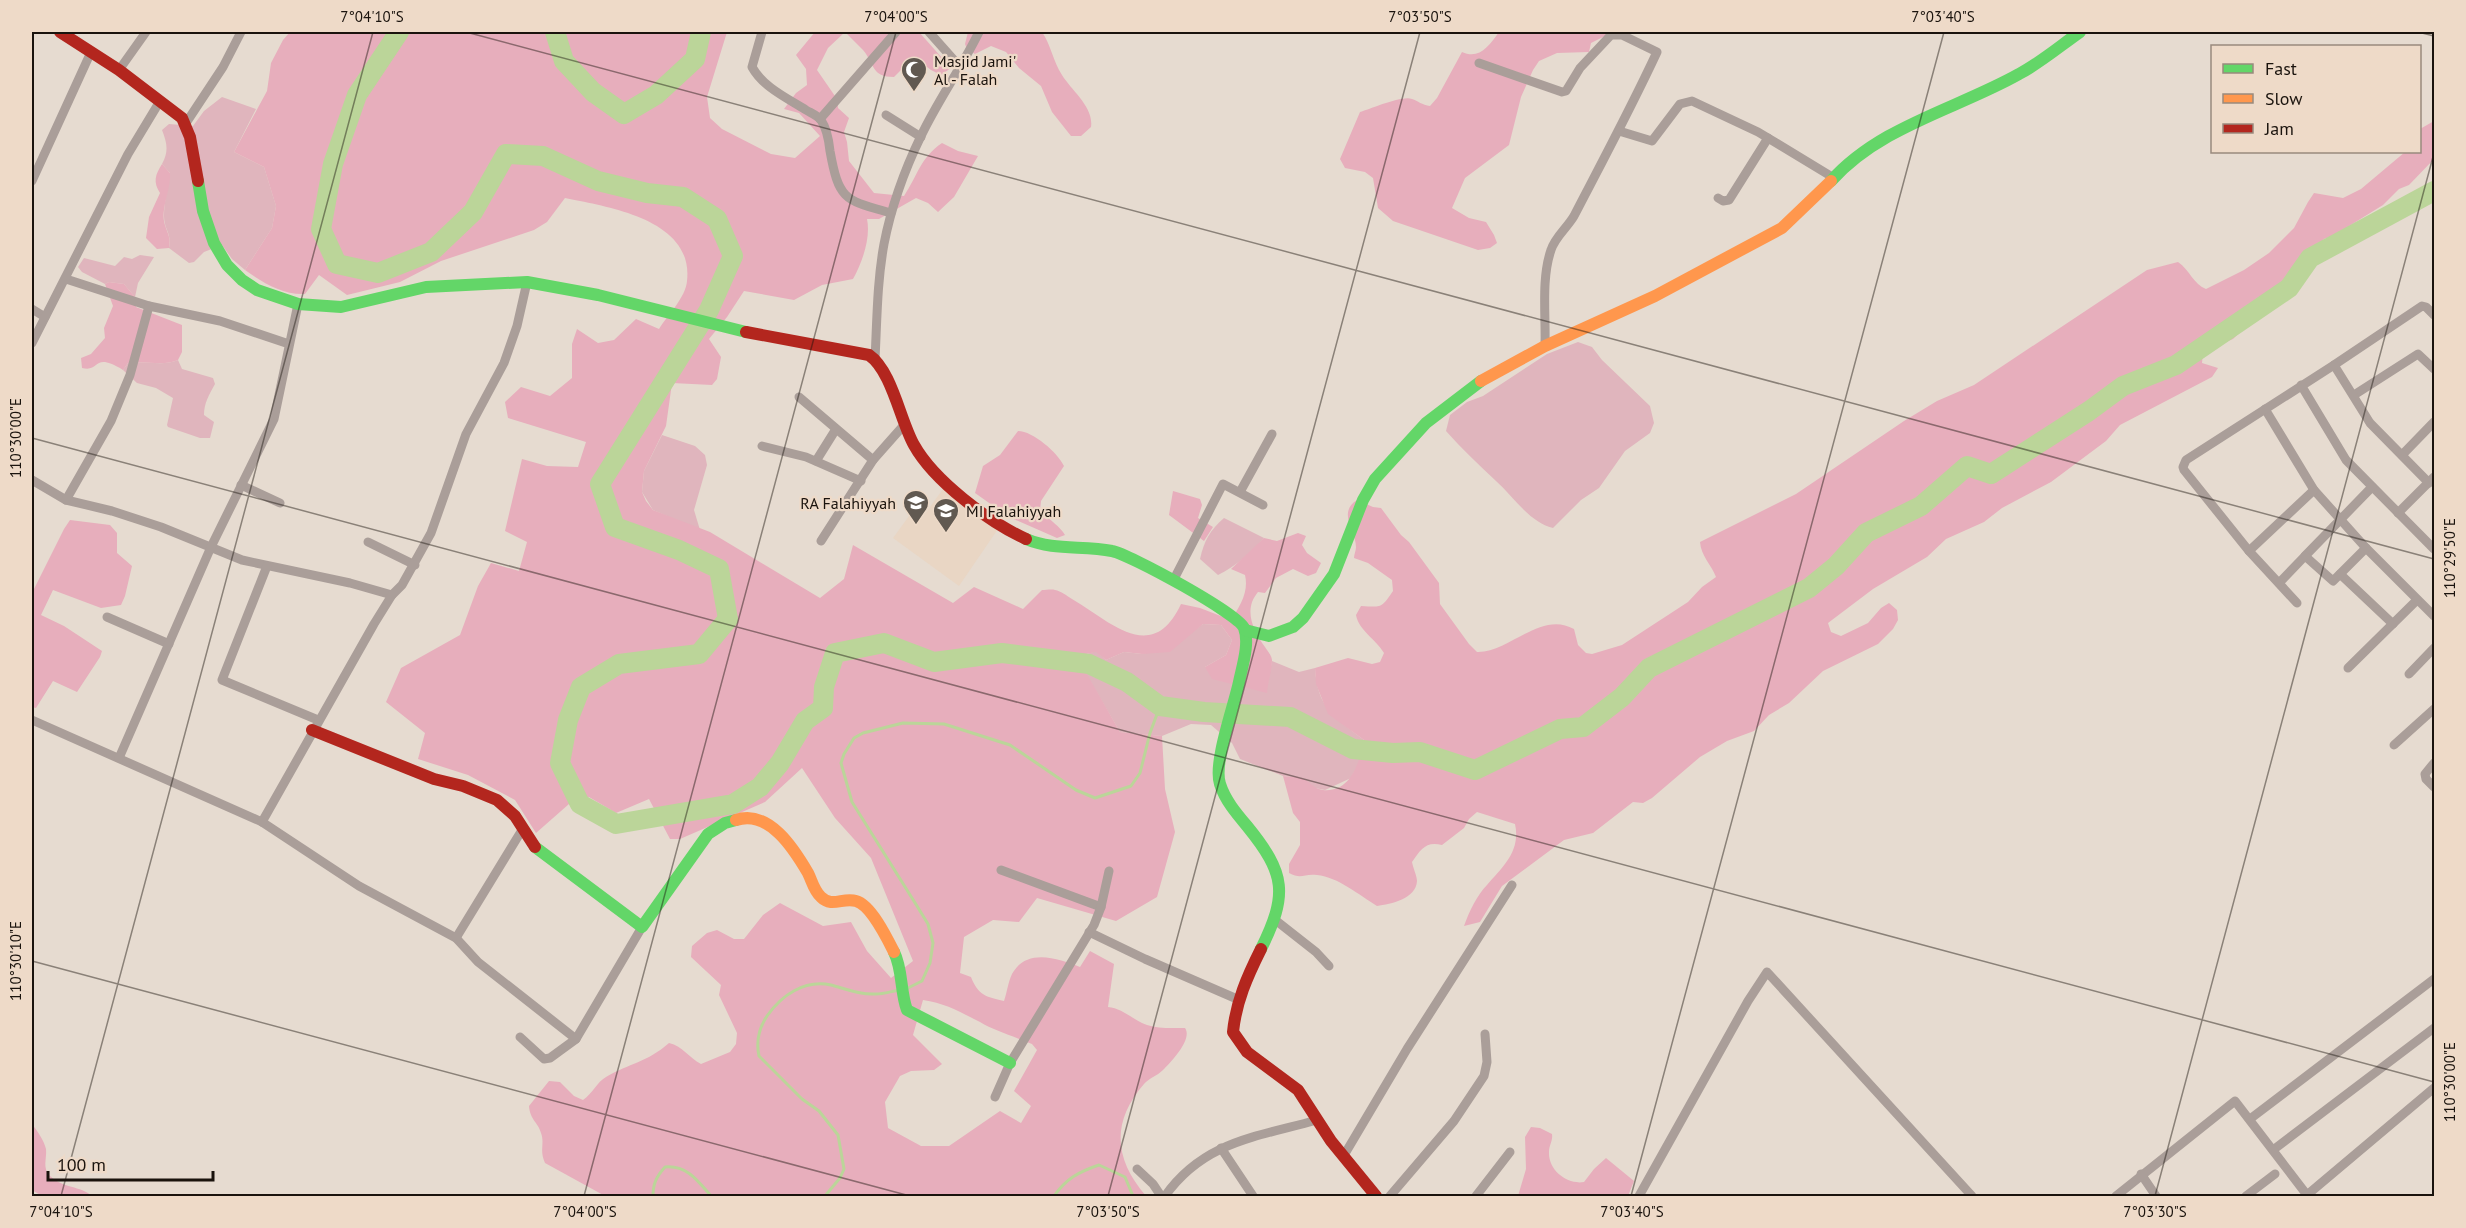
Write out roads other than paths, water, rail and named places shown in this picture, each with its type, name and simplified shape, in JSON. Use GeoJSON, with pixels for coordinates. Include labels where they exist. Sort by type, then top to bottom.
{"type":"FeatureCollection","features":[{"type":"Feature","properties":{"kind":"main road"},"geometry":{"type":"LineString","coordinates":[[60,32],[119,70],[186,123],[203,211],[214,243],[227,265],[242,280],[257,290],[298,304],[342,307],[426,287],[527,282],[598,295],[725,328],[861,353],[875,359],[886,376],[915,449],[934,473],[1007,528],[1033,541],[1048,545],[1111,549],[1173,581],[1240,621],[1245,630],[1245,657],[1217,774],[1220,788],[1226,799],[1260,840],[1279,875],[1281,892],[1274,918],[1237,999],[1232,1018],[1233,1032],[1247,1052],[1298,1090],[1343,1157],[1376,1197]]}},
{"type":"Feature","properties":{"kind":"main road"},"geometry":{"type":"LineString","coordinates":[[1245,630],[1269,636],[1293,627],[1303,618],[1334,574],[1363,500],[1375,479],[1426,423],[1460,396],[1484,379],[1545,346],[1655,296],[1782,228],[1848,162],[1872,145],[2020,74],[2080,32]]}},
{"type":"Feature","properties":{"kind":"main road"},"geometry":{"type":"LineString","coordinates":[[315,725],[434,779],[463,786],[497,800],[515,816],[536,849],[642,927],[708,834],[718,826],[739,819],[763,820],[773,826],[788,843],[822,897],[834,903],[856,900],[866,906],[896,954],[900,965],[902,998],[907,1010],[1010,1063]]}},
{"type":"Feature","properties":{"kind":"street"},"geometry":{"type":"LineString","coordinates":[[119,70],[146,32]]}},
{"type":"Feature","properties":{"kind":"street"},"geometry":{"type":"LineString","coordinates":[[186,123],[217,76],[241,32]]}},
{"type":"Feature","properties":{"kind":"street"},"geometry":{"type":"LineString","coordinates":[[762,32],[752,67],[756,74],[778,93],[820,119],[828,136],[835,176],[845,197],[853,203],[891,213]]}},
{"type":"Feature","properties":{"kind":"street"},"geometry":{"type":"LineString","coordinates":[[820,119],[896,32]]}},
{"type":"Feature","properties":{"kind":"street"},"geometry":{"type":"LineString","coordinates":[[929,32],[961,68]]}},
{"type":"Feature","properties":{"kind":"street"},"geometry":{"type":"LineString","coordinates":[[875,359],[879,280],[891,213],[921,137],[979,32]]}},
{"type":"Feature","properties":{"kind":"street"},"geometry":{"type":"LineString","coordinates":[[1479,63],[1562,92],[1611,35],[1622,35],[1657,52],[1619,131],[1585,190],[1573,217],[1550,252],[1545,346]]}},
{"type":"Feature","properties":{"kind":"street"},"geometry":{"type":"LineString","coordinates":[[32,181],[91,52]]}},
{"type":"Feature","properties":{"kind":"street"},"geometry":{"type":"LineString","coordinates":[[32,343],[128,154],[160,101]]}},
{"type":"Feature","properties":{"kind":"street"},"geometry":{"type":"LineString","coordinates":[[1619,131],[1652,141],[1680,104],[1684,101],[1692,101],[1768,138],[1834,178]]}},
{"type":"Feature","properties":{"kind":"street"},"geometry":{"type":"LineString","coordinates":[[886,115],[921,137]]}},
{"type":"Feature","properties":{"kind":"street"},"geometry":{"type":"LineString","coordinates":[[1718,198],[1723,201],[1729,200],[1768,138]]}},
{"type":"Feature","properties":{"kind":"street"},"geometry":{"type":"LineString","coordinates":[[66,279],[149,306],[220,321],[289,344]]}},
{"type":"Feature","properties":{"kind":"street"},"geometry":{"type":"LineString","coordinates":[[262,822],[315,725],[392,595],[402,585],[415,565],[431,533],[465,434],[504,363],[517,326],[527,282]]}},
{"type":"Feature","properties":{"kind":"street"},"geometry":{"type":"LineString","coordinates":[[119,758],[212,547],[274,419],[298,304]]}},
{"type":"Feature","properties":{"kind":"street"},"geometry":{"type":"LineString","coordinates":[[66,500],[111,421],[130,375],[149,306]]}},
{"type":"Feature","properties":{"kind":"street"},"geometry":{"type":"LineString","coordinates":[[2297,603],[2249,551],[2183,466],[2186,460],[2422,306],[2434,315]]}},
{"type":"Feature","properties":{"kind":"street"},"geometry":{"type":"LineString","coordinates":[[32,309],[45,317]]}},
{"type":"Feature","properties":{"kind":"street"},"geometry":{"type":"LineString","coordinates":[[2354,396],[2418,354],[2434,369]]}},
{"type":"Feature","properties":{"kind":"street"},"geometry":{"type":"LineString","coordinates":[[2334,364],[2370,423],[2402,455],[2432,480],[2398,513]]}},
{"type":"Feature","properties":{"kind":"street"},"geometry":{"type":"LineString","coordinates":[[2301,384],[2346,460],[2372,488],[2433,545]]}},
{"type":"Feature","properties":{"kind":"street"},"geometry":{"type":"LineString","coordinates":[[799,397],[873,460]]}},
{"type":"Feature","properties":{"kind":"street"},"geometry":{"type":"LineString","coordinates":[[2265,409],[2314,490],[2366,548],[2434,616]]}},
{"type":"Feature","properties":{"kind":"street"},"geometry":{"type":"LineString","coordinates":[[2402,455],[2434,422]]}},
{"type":"Feature","properties":{"kind":"street"},"geometry":{"type":"LineString","coordinates":[[820,541],[873,460],[904,425]]}},
{"type":"Feature","properties":{"kind":"street"},"geometry":{"type":"LineString","coordinates":[[816,461],[836,429]]}},
{"type":"Feature","properties":{"kind":"street"},"geometry":{"type":"LineString","coordinates":[[1240,492],[1272,434]]}},
{"type":"Feature","properties":{"kind":"street"},"geometry":{"type":"LineString","coordinates":[[762,446],[816,461],[861,481]]}},
{"type":"Feature","properties":{"kind":"street"},"geometry":{"type":"LineString","coordinates":[[32,480],[66,500],[142,521],[242,560],[350,582],[392,595]]}},
{"type":"Feature","properties":{"kind":"street"},"geometry":{"type":"LineString","coordinates":[[1173,581],[1222,484],[1225,483],[1263,505]]}},
{"type":"Feature","properties":{"kind":"street"},"geometry":{"type":"LineString","coordinates":[[242,485],[280,503]]}},
{"type":"Feature","properties":{"kind":"street"},"geometry":{"type":"LineString","coordinates":[[2279,583],[2372,488]]}},
{"type":"Feature","properties":{"kind":"street"},"geometry":{"type":"LineString","coordinates":[[2249,551],[2314,490]]}},
{"type":"Feature","properties":{"kind":"street"},"geometry":{"type":"LineString","coordinates":[[368,542],[415,565]]}},
{"type":"Feature","properties":{"kind":"street"},"geometry":{"type":"LineString","coordinates":[[2305,556],[2330,581],[2334,580],[2366,548]]}},
{"type":"Feature","properties":{"kind":"street"},"geometry":{"type":"LineString","coordinates":[[267,566],[222,680],[315,725]]}},
{"type":"Feature","properties":{"kind":"street"},"geometry":{"type":"LineString","coordinates":[[2340,574],[2393,624]]}},
{"type":"Feature","properties":{"kind":"street"},"geometry":{"type":"LineString","coordinates":[[2348,668],[2417,600]]}},
{"type":"Feature","properties":{"kind":"street"},"geometry":{"type":"LineString","coordinates":[[107,617],[169,644]]}},
{"type":"Feature","properties":{"kind":"street"},"geometry":{"type":"LineString","coordinates":[[2409,674],[2434,648]]}},
{"type":"Feature","properties":{"kind":"street"},"geometry":{"type":"LineString","coordinates":[[2394,745],[2434,709]]}},
{"type":"Feature","properties":{"kind":"street"},"geometry":{"type":"LineString","coordinates":[[32,720],[262,822],[359,886],[456,938],[478,962],[576,1039]]}},
{"type":"Feature","properties":{"kind":"street"},"geometry":{"type":"LineString","coordinates":[[2434,763],[2425,774],[2426,779],[2434,787]]}},
{"type":"Feature","properties":{"kind":"street"},"geometry":{"type":"LineString","coordinates":[[456,938],[522,830]]}},
{"type":"Feature","properties":{"kind":"street"},"geometry":{"type":"LineString","coordinates":[[1001,870],[1101,907]]}},
{"type":"Feature","properties":{"kind":"street"},"geometry":{"type":"LineString","coordinates":[[995,1097],[1010,1063],[1089,932],[1101,907],[1109,871]]}},
{"type":"Feature","properties":{"kind":"street"},"geometry":{"type":"LineString","coordinates":[[1343,1157],[1407,1049],[1512,885]]}},
{"type":"Feature","properties":{"kind":"street"},"geometry":{"type":"LineString","coordinates":[[1274,918],[1316,952],[1329,966]]}},
{"type":"Feature","properties":{"kind":"street"},"geometry":{"type":"LineString","coordinates":[[520,1037],[543,1059],[550,1058],[576,1039],[642,927]]}},
{"type":"Feature","properties":{"kind":"street"},"geometry":{"type":"LineString","coordinates":[[1089,932],[1237,999]]}},
{"type":"Feature","properties":{"kind":"street"},"geometry":{"type":"LineString","coordinates":[[1644,1194],[1748,1001],[1767,972],[1972,1197]]}},
{"type":"Feature","properties":{"kind":"street"},"geometry":{"type":"LineString","coordinates":[[2250,1119],[2434,979]]}},
{"type":"Feature","properties":{"kind":"street"},"geometry":{"type":"LineString","coordinates":[[2273,1150],[2434,1028]]}},
{"type":"Feature","properties":{"kind":"street"},"geometry":{"type":"LineString","coordinates":[[1390,1197],[1454,1121],[1484,1076],[1487,1062],[1485,1034]]}},
{"type":"Feature","properties":{"kind":"street"},"geometry":{"type":"LineString","coordinates":[[2116,1197],[2141,1174],[2235,1101],[2307,1196],[2434,1088]]}},
{"type":"Feature","properties":{"kind":"street"},"geometry":{"type":"LineString","coordinates":[[1137,1169],[1163,1197],[1196,1163],[1221,1148],[1317,1120]]}},
{"type":"Feature","properties":{"kind":"street"},"geometry":{"type":"LineString","coordinates":[[1221,1148],[1253,1197]]}},
{"type":"Feature","properties":{"kind":"street"},"geometry":{"type":"LineString","coordinates":[[1476,1197],[1510,1152]]}},
{"type":"Feature","properties":{"kind":"street"},"geometry":{"type":"LineString","coordinates":[[2141,1174],[2156,1197]]}},
{"type":"Feature","properties":{"kind":"street"},"geometry":{"type":"LineString","coordinates":[[2246,1197],[2276,1174]]}},
{"type":"Feature","properties":{"kind":"waterway"},"geometry":{"type":"LineString","coordinates":[[399,32],[357,95],[333,164],[321,229],[337,264],[378,273],[431,252],[473,212],[506,154],[543,156],[598,181],[647,193],[683,197],[717,219],[733,256],[709,310],[600,484],[615,527],[679,550],[719,569],[728,619],[699,654],[619,664],[581,687],[568,720],[560,763],[580,804],[616,824],[733,804],[760,787],[780,763],[805,721],[823,708],[824,687],[835,653],[884,643],[934,662],[1002,653],[1089,664],[1127,682],[1160,706],[1204,712],[1290,717],[1353,749],[1393,753],[1420,752],[1475,770],[1560,729],[1583,727],[1622,697],[1649,668],[1809,588],[1836,566],[1866,533],[1921,506],[1967,466],[1991,474],[2089,411],[2123,386],[2176,365],[2289,288],[2310,258],[2434,191]]}},
{"type":"Feature","properties":{"kind":"waterway"},"geometry":{"type":"LineString","coordinates":[[555,32],[564,61],[593,92],[624,114],[656,95],[695,59],[701,32]]}},
{"type":"Feature","properties":{"kind":"waterway"},"geometry":{"type":"LineString","coordinates":[[906,989],[922,981],[930,963],[933,943],[928,924],[852,802],[841,763],[854,738],[863,733],[903,723],[944,724],[1010,745],[1076,790],[1095,798],[1131,786],[1140,773],[1150,733],[1160,706]]}},
{"type":"Feature","properties":{"kind":"waterway"},"geometry":{"type":"LineString","coordinates":[[825,1196],[840,1178],[844,1169],[838,1135],[819,1111],[802,1099],[759,1056],[760,1030],[767,1016],[779,1002],[794,991],[812,984],[831,985],[870,994],[900,990]]}},
{"type":"Feature","properties":{"kind":"waterway"},"geometry":{"type":"LineString","coordinates":[[1054,1196],[1073,1177],[1099,1165],[1125,1177],[1133,1196]]}},
{"type":"Feature","properties":{"kind":"waterway"},"geometry":{"type":"LineString","coordinates":[[653,1196],[656,1181],[665,1167],[686,1171],[711,1196]]}},
{"type":"Feature","properties":{"kind":"place","name":"Masjid Jami' Al - Falah"},"geometry":{"type":"Point","coordinates":[914,93]}},
{"type":"Feature","properties":{"kind":"place","name":"RA Falahiyyah"},"geometry":{"type":"Point","coordinates":[916,526]}},
{"type":"Feature","properties":{"kind":"place","name":"MI Falahiyyah"},"geometry":{"type":"Point","coordinates":[946,534]}}]}
